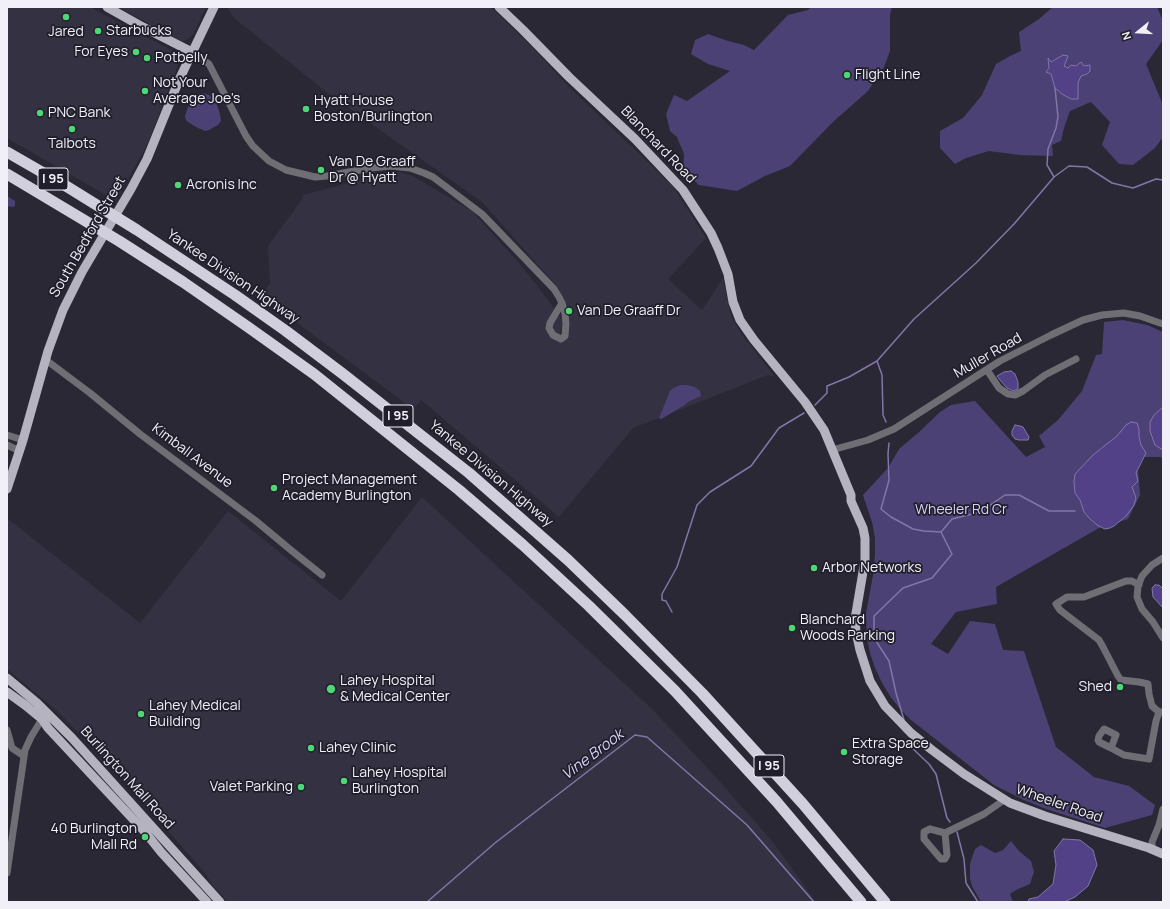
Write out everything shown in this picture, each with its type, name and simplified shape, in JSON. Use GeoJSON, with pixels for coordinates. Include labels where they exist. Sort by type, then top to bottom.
{"type":"FeatureCollection","features":[{"type":"Feature","properties":{"kind":"highway","name":"Yankee Division Highway"},"geometry":{"type":"LineString","coordinates":[[7,152],[128,224],[235,295],[292,336],[412,427],[469,473],[568,560],[702,693],[803,804],[885,902]]}},
{"type":"Feature","properties":{"kind":"highway","name":"I 95"},"geometry":{"type":"LineString","coordinates":[[7,175],[119,241],[183,282],[248,327],[314,374],[459,490],[523,545],[589,606],[675,691],[776,801],[861,902]]}},
{"type":"Feature","properties":{"kind":"main road"},"geometry":{"type":"LineString","coordinates":[[107,7],[138,25],[192,52]]}},
{"type":"Feature","properties":{"kind":"main road","name":"South Bedford Street"},"geometry":{"type":"LineString","coordinates":[[7,489],[20,451],[58,321],[82,272],[140,173],[152,149],[165,114],[192,52],[214,7]]}},
{"type":"Feature","properties":{"kind":"main road","name":"Blanchard Road"},"geometry":{"type":"LineString","coordinates":[[499,7],[568,77],[635,139],[684,190],[711,233],[718,248],[728,274],[733,302],[740,320],[754,340],[806,402],[824,430],[832,450]]}},
{"type":"Feature","properties":{"kind":"main road","name":"Wheeler Road"},"geometry":{"type":"LineString","coordinates":[[832,450],[851,495],[851,501],[863,528],[865,538],[865,560],[855,619],[859,648],[870,681],[886,706],[911,733],[964,774],[1004,800],[1045,816],[1152,849],[1163,854]]}},
{"type":"Feature","properties":{"kind":"main road","name":"Burlington Mall Road"},"geometry":{"type":"LineString","coordinates":[[7,678],[24,691],[45,716],[84,750],[220,902]]}},
{"type":"Feature","properties":{"kind":"main road","name":"Burlington Mall Road"},"geometry":{"type":"LineString","coordinates":[[7,692],[25,705],[45,716],[48,728],[208,902]]}},
{"type":"Feature","properties":{"kind":"street"},"geometry":{"type":"LineString","coordinates":[[192,52],[200,56],[211,66],[246,136],[253,146],[269,161],[286,170],[310,177],[327,176],[370,168],[391,166],[410,168],[424,173],[445,186],[482,214],[554,289],[562,303]]}},
{"type":"Feature","properties":{"kind":"street","name":"Muller Road"},"geometry":{"type":"LineString","coordinates":[[832,450],[868,440],[894,429],[1000,361],[1083,320],[1096,316],[1116,313],[1131,314],[1163,324]]}},
{"type":"Feature","properties":{"kind":"street"},"geometry":{"type":"LineString","coordinates":[[987,370],[1000,388],[1008,394],[1015,395],[1046,375],[1076,359]]}},
{"type":"Feature","properties":{"kind":"street","name":"Kimball Avenue"},"geometry":{"type":"LineString","coordinates":[[46,360],[90,393],[140,434],[256,521],[322,575]]}},
{"type":"Feature","properties":{"kind":"street"},"geometry":{"type":"LineString","coordinates":[[7,435],[23,440]]}},
{"type":"Feature","properties":{"kind":"street"},"geometry":{"type":"LineString","coordinates":[[7,445],[20,451]]}},
{"type":"Feature","properties":{"kind":"street"},"geometry":{"type":"LineString","coordinates":[[1163,558],[1152,565],[1146,572],[1139,584],[1137,597],[1139,604],[1163,638]]}},
{"type":"Feature","properties":{"kind":"street"},"geometry":{"type":"LineString","coordinates":[[1111,748],[1124,755],[1149,758],[1156,721],[1161,712],[1152,706],[1148,684],[1121,680],[1099,640],[1060,610],[1056,604],[1067,597],[1084,597],[1126,581],[1132,581],[1139,584]]}},
{"type":"Feature","properties":{"kind":"street"},"geometry":{"type":"LineString","coordinates":[[7,873],[25,750],[31,736],[45,716]]}},
{"type":"Feature","properties":{"kind":"street"},"geometry":{"type":"LineString","coordinates":[[7,730],[12,748],[24,756]]}},
{"type":"Feature","properties":{"kind":"street"},"geometry":{"type":"LineString","coordinates":[[945,833],[984,814],[1004,800]]}},
{"type":"Feature","properties":{"kind":"street"},"geometry":{"type":"LineString","coordinates":[[1152,849],[1152,842],[1159,825],[1163,809]]}},
{"type":"Feature","properties":{"kind":"shaded area"},"geometry":{"type":"Polygon","coordinates":[[[7,7],[90,7],[175,52],[178,56],[180,60],[149,140],[116,201],[7,138],[7,7]]]}},
{"type":"Feature","properties":{"kind":"shaded area"},"geometry":{"type":"Polygon","coordinates":[[[118,7],[206,7],[193,35],[187,40],[181,41],[118,7]]]}},
{"type":"Feature","properties":{"kind":"shaded area"},"geometry":{"type":"Polygon","coordinates":[[[227,7],[491,7],[533,48],[568,86],[674,188],[706,238],[668,279],[702,310],[723,278],[731,316],[742,335],[775,377],[768,375],[633,428],[559,517],[421,400],[413,409],[261,296],[270,283],[268,246],[303,198],[303,195],[394,171],[413,176],[472,211],[519,263],[542,292],[563,321],[560,334],[566,339],[570,324],[568,308],[564,298],[554,283],[482,202],[329,94],[234,18],[227,7]]]}},
{"type":"Feature","properties":{"kind":"shaded area"},"geometry":{"type":"Polygon","coordinates":[[[1063,55],[1068,56],[1064,66],[1068,68],[1071,65],[1076,66],[1081,62],[1084,66],[1090,65],[1090,71],[1081,76],[1078,83],[1078,99],[1071,99],[1062,94],[1055,88],[1051,74],[1046,72],[1049,68],[1048,58],[1051,62],[1063,55]]]}},
{"type":"Feature","properties":{"kind":"shaded area"},"geometry":{"type":"Polygon","coordinates":[[[1011,371],[1015,374],[1018,382],[1018,389],[1013,391],[1007,388],[997,376],[1004,372],[1011,371]]]}},
{"type":"Feature","properties":{"kind":"shaded area"},"geometry":{"type":"Polygon","coordinates":[[[1163,407],[1163,450],[1155,445],[1150,431],[1150,422],[1154,415],[1163,407]]]}},
{"type":"Feature","properties":{"kind":"shaded area"},"geometry":{"type":"Polygon","coordinates":[[[1131,422],[1137,423],[1141,445],[1146,453],[1136,473],[1138,481],[1132,487],[1136,498],[1134,505],[1126,516],[1114,526],[1105,529],[1097,525],[1084,512],[1080,500],[1075,493],[1075,474],[1093,455],[1117,436],[1126,425],[1131,422]]]}},
{"type":"Feature","properties":{"kind":"shaded area"},"geometry":{"type":"Polygon","coordinates":[[[1015,425],[1023,427],[1029,437],[1028,440],[1015,439],[1012,435],[1012,431],[1015,425]]]}},
{"type":"Feature","properties":{"kind":"shaded area","name":"Lahey Hospital & Medical Center"},"geometry":{"type":"Polygon","coordinates":[[[422,497],[651,708],[713,774],[773,842],[816,902],[228,902],[132,788],[56,710],[7,669],[7,518],[140,623],[228,511],[341,601],[422,497]]]}},
{"type":"Feature","properties":{"kind":"shaded area"},"geometry":{"type":"Polygon","coordinates":[[[1155,585],[1159,585],[1163,589],[1163,608],[1153,597],[1152,588],[1155,585]]]}},
{"type":"Feature","properties":{"kind":"shaded area"},"geometry":{"type":"Polygon","coordinates":[[[1063,839],[1080,840],[1093,850],[1097,865],[1088,886],[1075,897],[1064,902],[1028,902],[1029,899],[1038,897],[1053,884],[1056,865],[1054,851],[1063,839]]]}},
{"type":"Feature","properties":{"kind":"green space"},"geometry":{"type":"Polygon","coordinates":[[[811,7],[892,7],[890,15],[890,51],[884,67],[868,91],[834,121],[790,166],[765,176],[737,191],[699,185],[683,170],[684,154],[677,137],[670,131],[666,114],[674,95],[687,101],[730,71],[708,64],[691,54],[695,40],[708,34],[744,45],[754,50],[788,15],[808,10],[811,7]]]}},
{"type":"Feature","properties":{"kind":"green space"},"geometry":{"type":"Polygon","coordinates":[[[1053,7],[1157,7],[1163,21],[1163,40],[1146,64],[1163,105],[1163,137],[1155,148],[1133,165],[1119,164],[1102,145],[1110,122],[1091,102],[1070,111],[1061,141],[1052,145],[1053,156],[1020,155],[989,151],[966,158],[955,164],[940,148],[940,131],[963,118],[982,95],[996,64],[1021,51],[1019,32],[1039,19],[1053,7]],[[1063,55],[1050,62],[1048,59],[1049,68],[1046,72],[1051,74],[1062,94],[1071,99],[1078,99],[1078,83],[1081,76],[1087,74],[1084,66],[1068,68],[1064,66],[1063,55]]]}},
{"type":"Feature","properties":{"kind":"green space"},"geometry":{"type":"Polygon","coordinates":[[[203,93],[209,95],[216,102],[221,121],[218,125],[205,131],[188,122],[185,116],[191,100],[198,94],[203,93]]]}},
{"type":"Feature","properties":{"kind":"green space"},"geometry":{"type":"Polygon","coordinates":[[[7,196],[15,201],[15,206],[7,206],[7,196]]]}},
{"type":"Feature","properties":{"kind":"green space","name":"Wheeler Rd Cr"},"geometry":{"type":"Polygon","coordinates":[[[1123,320],[1147,325],[1163,332],[1163,459],[1161,457],[1137,457],[1140,495],[1128,519],[1099,528],[996,587],[997,604],[956,612],[931,644],[948,654],[970,621],[995,624],[1003,650],[1024,651],[1056,747],[1094,777],[1129,786],[1155,805],[1152,815],[1105,828],[1046,809],[994,785],[911,720],[890,696],[875,668],[867,638],[866,613],[874,570],[875,538],[872,522],[863,495],[888,468],[899,449],[940,412],[951,405],[975,401],[1026,457],[1045,447],[1039,436],[1058,420],[1082,391],[1096,355],[1102,354],[1104,322],[1123,320]]]}},
{"type":"Feature","properties":{"kind":"green space"},"geometry":{"type":"Polygon","coordinates":[[[680,385],[695,387],[700,391],[701,396],[688,402],[663,418],[659,418],[670,391],[680,385]]]}},
{"type":"Feature","properties":{"kind":"green space"},"geometry":{"type":"Polygon","coordinates":[[[1011,841],[1019,851],[1031,861],[1034,872],[1030,884],[1010,894],[1013,902],[981,902],[972,886],[970,878],[970,864],[975,849],[981,845],[995,853],[1003,850],[1011,841]]]}},
{"type":"Feature","properties":{"kind":"waterway"},"geometry":{"type":"LineString","coordinates":[[1054,177],[1047,165],[1048,149],[1056,128],[1058,117],[1055,88]]}},
{"type":"Feature","properties":{"kind":"waterway"},"geometry":{"type":"LineString","coordinates":[[815,405],[827,393],[827,386],[849,377],[877,361],[914,319],[976,263],[1014,224],[1054,177],[1069,166],[1087,167],[1112,183],[1133,188],[1156,179],[1163,180]]}},
{"type":"Feature","properties":{"kind":"waterway"},"geometry":{"type":"LineString","coordinates":[[877,361],[882,375],[883,415],[886,422]]}},
{"type":"Feature","properties":{"kind":"waterway"},"geometry":{"type":"LineString","coordinates":[[672,612],[666,601],[662,600],[662,594],[677,567],[697,505],[710,492],[751,466],[779,428],[804,413]]}},
{"type":"Feature","properties":{"kind":"waterway"},"geometry":{"type":"LineString","coordinates":[[889,443],[889,480],[881,509],[891,517],[913,529],[941,532]]}},
{"type":"Feature","properties":{"kind":"waterway"},"geometry":{"type":"LineString","coordinates":[[941,532],[952,519],[980,512],[1005,495],[1019,495],[1049,511],[1075,511]]}},
{"type":"Feature","properties":{"kind":"waterway"},"geometry":{"type":"LineString","coordinates":[[904,720],[889,661],[874,638],[874,616],[903,588],[932,578],[952,554],[941,532]]}},
{"type":"Feature","properties":{"kind":"waterway","name":"Vine Brook"},"geometry":{"type":"LineString","coordinates":[[427,902],[495,843],[635,735],[647,737],[747,825],[814,902]]}},
{"type":"Feature","properties":{"kind":"waterway"},"geometry":{"type":"LineString","coordinates":[[908,740],[911,747],[929,764],[936,774],[947,818],[950,822]]}},
{"type":"Feature","properties":{"kind":"waterway"},"geometry":{"type":"LineString","coordinates":[[957,832],[964,859],[966,883],[978,902]]}},
{"type":"Feature","properties":{"kind":"place","name":"Jared"},"geometry":{"type":"Point","coordinates":[66,17]}},
{"type":"Feature","properties":{"kind":"place","name":"Starbucks"},"geometry":{"type":"Point","coordinates":[98,31]}},
{"type":"Feature","properties":{"kind":"place","name":"For Eyes"},"geometry":{"type":"Point","coordinates":[136,52]}},
{"type":"Feature","properties":{"kind":"place","name":"Potbelly"},"geometry":{"type":"Point","coordinates":[147,58]}},
{"type":"Feature","properties":{"kind":"place","name":"Flight Line"},"geometry":{"type":"Point","coordinates":[847,75]}},
{"type":"Feature","properties":{"kind":"place","name":"Not Your Average Joe's"},"geometry":{"type":"Point","coordinates":[145,91]}},
{"type":"Feature","properties":{"kind":"place","name":"Hyatt House Boston/Burlington"},"geometry":{"type":"Point","coordinates":[306,109]}},
{"type":"Feature","properties":{"kind":"place","name":"PNC Bank"},"geometry":{"type":"Point","coordinates":[40,113]}},
{"type":"Feature","properties":{"kind":"place","name":"Talbots"},"geometry":{"type":"Point","coordinates":[72,129]}},
{"type":"Feature","properties":{"kind":"place","name":"Van De Graaff Dr @ Hyatt"},"geometry":{"type":"Point","coordinates":[321,170]}},
{"type":"Feature","properties":{"kind":"place","name":"Acronis Inc"},"geometry":{"type":"Point","coordinates":[178,185]}},
{"type":"Feature","properties":{"kind":"place","name":"Van De Graaff Dr"},"geometry":{"type":"Point","coordinates":[569,311]}},
{"type":"Feature","properties":{"kind":"place","name":"Project Management Academy Burlington"},"geometry":{"type":"Point","coordinates":[274,488]}},
{"type":"Feature","properties":{"kind":"place","name":"Arbor Networks"},"geometry":{"type":"Point","coordinates":[814,568]}},
{"type":"Feature","properties":{"kind":"place","name":"Blanchard Woods Parking"},"geometry":{"type":"Point","coordinates":[792,628]}},
{"type":"Feature","properties":{"kind":"place","name":"Shed"},"geometry":{"type":"Point","coordinates":[1120,687]}},
{"type":"Feature","properties":{"kind":"place","name":"Lahey Hospital & Medical Center"},"geometry":{"type":"Point","coordinates":[331,689]}},
{"type":"Feature","properties":{"kind":"place","name":"Lahey Medical Building"},"geometry":{"type":"Point","coordinates":[141,714]}},
{"type":"Feature","properties":{"kind":"place","name":"Lahey Clinic"},"geometry":{"type":"Point","coordinates":[311,748]}},
{"type":"Feature","properties":{"kind":"place","name":"Extra Space Storage"},"geometry":{"type":"Point","coordinates":[844,752]}},
{"type":"Feature","properties":{"kind":"place","name":"Lahey Hospital Burlington"},"geometry":{"type":"Point","coordinates":[344,781]}},
{"type":"Feature","properties":{"kind":"place","name":"Valet Parking"},"geometry":{"type":"Point","coordinates":[301,787]}},
{"type":"Feature","properties":{"kind":"place","name":"40 Burlington Mall Rd"},"geometry":{"type":"Point","coordinates":[145,837]}}]}
